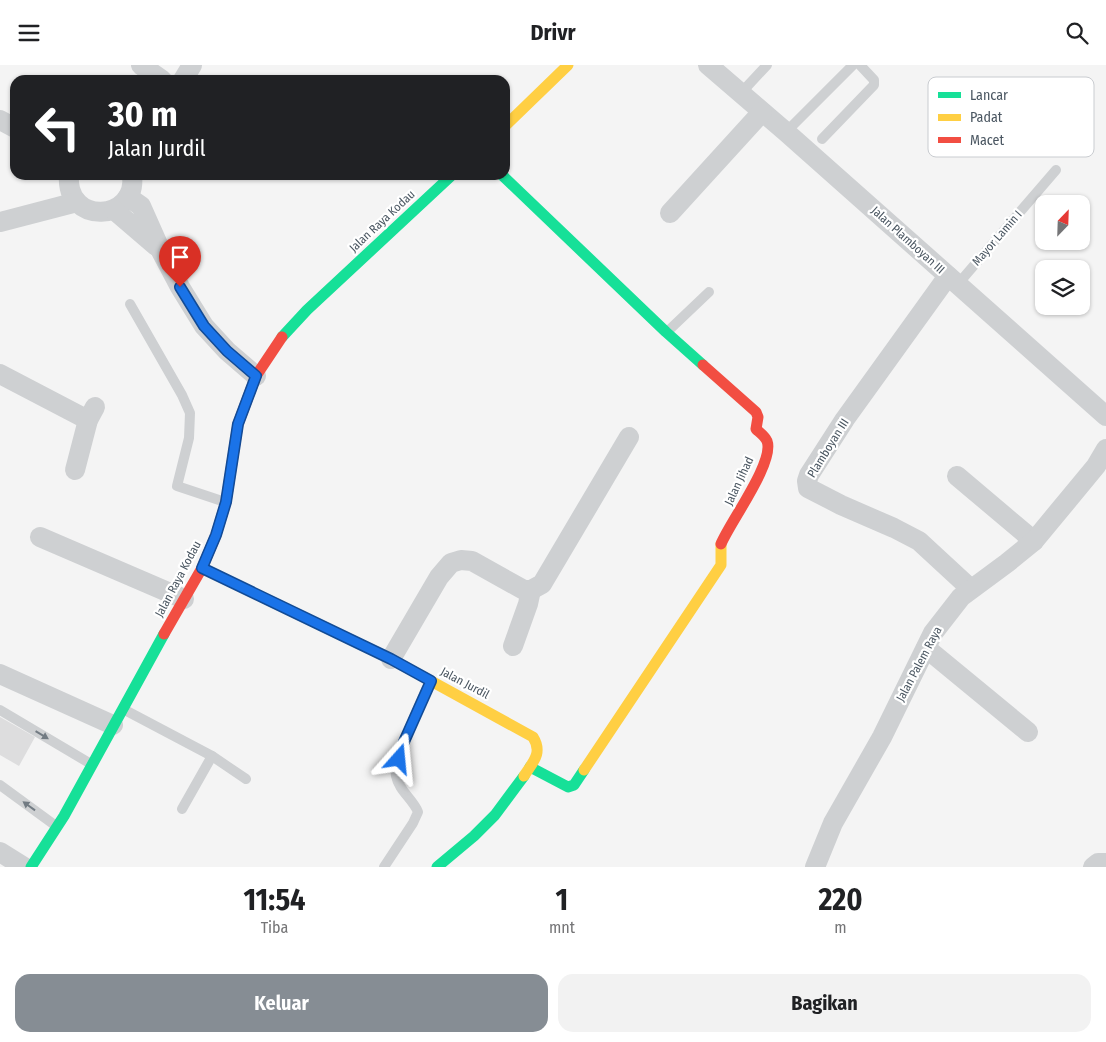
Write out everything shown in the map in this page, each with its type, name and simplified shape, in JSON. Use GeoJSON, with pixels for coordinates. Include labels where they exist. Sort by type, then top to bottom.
{"type":"FeatureCollection","features":[{"type":"Feature","properties":{"kind":"street"},"geometry":{"type":"LineString","coordinates":[[141,65],[155,75]]}},
{"type":"Feature","properties":{"kind":"street"},"geometry":{"type":"LineString","coordinates":[[510,121],[568,65]]}},
{"type":"Feature","properties":{"kind":"street","name":"Jalan Plamboyan III"},"geometry":{"type":"LineString","coordinates":[[708,65],[1106,416]]}},
{"type":"Feature","properties":{"kind":"street"},"geometry":{"type":"LineString","coordinates":[[670,213],[762,112]]}},
{"type":"Feature","properties":{"kind":"street"},"geometry":{"type":"LineString","coordinates":[[68,180],[71,193],[77,202],[84,208],[94,212],[114,210],[122,205],[128,197],[132,187],[132,180]]}},
{"type":"Feature","properties":{"kind":"street","name":"Jalan Raya Kodau"},"geometry":{"type":"LineString","coordinates":[[31,867],[57,827],[202,568],[216,535],[226,502],[238,424],[256,376],[283,335],[307,310],[447,180]]}},
{"type":"Feature","properties":{"kind":"street","name":"Jalan Jihad"},"geometry":{"type":"LineString","coordinates":[[507,180],[666,332],[756,412],[758,417],[756,429],[767,440],[767,453],[761,470],[742,509],[721,543],[721,565],[574,785],[568,787],[530,767]]}},
{"type":"Feature","properties":{"kind":"street"},"geometry":{"type":"LineString","coordinates":[[128,197],[141,206],[161,251],[204,326],[227,351],[256,376]]}},
{"type":"Feature","properties":{"kind":"street"},"geometry":{"type":"LineString","coordinates":[[0,222],[77,202]]}},
{"type":"Feature","properties":{"kind":"street"},"geometry":{"type":"LineString","coordinates":[[114,210],[161,251]]}},
{"type":"Feature","properties":{"kind":"street","name":"Plamboyan III"},"geometry":{"type":"LineString","coordinates":[[953,280],[846,419],[809,475],[807,481],[808,488],[919,541],[971,589]]}},
{"type":"Feature","properties":{"kind":"street"},"geometry":{"type":"LineString","coordinates":[[0,374],[92,413],[75,470]]}},
{"type":"Feature","properties":{"kind":"street"},"geometry":{"type":"LineString","coordinates":[[391,659],[440,577],[451,563],[461,560],[472,561],[524,590],[531,590],[542,584],[629,437]]}},
{"type":"Feature","properties":{"kind":"street","name":"Jalan Palem Raya"},"geometry":{"type":"LineString","coordinates":[[815,867],[833,823],[882,737],[933,633],[960,597],[1034,541],[1096,466],[1106,449]]}},
{"type":"Feature","properties":{"kind":"street"},"geometry":{"type":"LineString","coordinates":[[957,476],[1034,541]]}},
{"type":"Feature","properties":{"kind":"street"},"geometry":{"type":"LineString","coordinates":[[40,537],[184,599]]}},
{"type":"Feature","properties":{"kind":"street","name":"Jalan Jurdil"},"geometry":{"type":"LineString","coordinates":[[202,568],[391,659],[533,737],[538,745],[537,755],[530,767],[494,815],[474,836],[437,867]]}},
{"type":"Feature","properties":{"kind":"street"},"geometry":{"type":"LineString","coordinates":[[513,645],[528,604],[531,590]]}},
{"type":"Feature","properties":{"kind":"street"},"geometry":{"type":"LineString","coordinates":[[926,648],[1028,732]]}},
{"type":"Feature","properties":{"kind":"street"},"geometry":{"type":"LineString","coordinates":[[0,674],[118,717]]}},
{"type":"Feature","properties":{"kind":"street"},"geometry":{"type":"LineString","coordinates":[[0,852],[24,867]]}},
{"type":"Feature","properties":{"kind":"street"},"geometry":{"type":"LineString","coordinates":[[1093,867],[1098,863],[1106,863]]}},
{"type":"Feature","properties":{"kind":"lane"},"geometry":{"type":"LineString","coordinates":[[740,94],[767,65]]}},
{"type":"Feature","properties":{"kind":"lane"},"geometry":{"type":"LineString","coordinates":[[786,132],[853,65]]}},
{"type":"Feature","properties":{"kind":"lane"},"geometry":{"type":"LineString","coordinates":[[822,139],[874,85],[874,81],[860,65]]}},
{"type":"Feature","properties":{"kind":"lane","name":"Mayor Lamin I"},"geometry":{"type":"LineString","coordinates":[[953,280],[1056,170]]}},
{"type":"Feature","properties":{"kind":"lane"},"geometry":{"type":"LineString","coordinates":[[666,332],[709,292]]}},
{"type":"Feature","properties":{"kind":"lane"},"geometry":{"type":"LineString","coordinates":[[130,304],[182,395],[190,413],[189,438],[177,486],[205,497],[226,502]]}},
{"type":"Feature","properties":{"kind":"lane"},"geometry":{"type":"LineString","coordinates":[[384,867],[414,823],[418,812],[415,803],[400,787],[395,774],[403,744],[431,681]]}},
{"type":"Feature","properties":{"kind":"lane"},"geometry":{"type":"LineString","coordinates":[[0,709],[92,765]]}},
{"type":"Feature","properties":{"kind":"lane"},"geometry":{"type":"LineString","coordinates":[[118,717],[212,756],[246,779]]}},
{"type":"Feature","properties":{"kind":"lane"},"geometry":{"type":"LineString","coordinates":[[182,809],[212,756]]}},
{"type":"Feature","properties":{"kind":"lane"},"geometry":{"type":"LineString","coordinates":[[0,785],[57,827]]}},
{"type":"Feature","properties":{"kind":"building"},"geometry":{"type":"Polygon","coordinates":[[[0,717],[35,737],[19,766],[0,755],[0,717]]]}},
{"type":"Feature","properties":{"kind":"traffic: fast"},"geometry":{"type":"LineString","coordinates":[[282,337],[307,310],[447,180]]}},
{"type":"Feature","properties":{"kind":"traffic: fast"},"geometry":{"type":"LineString","coordinates":[[507,180],[703,365]]}},
{"type":"Feature","properties":{"kind":"traffic: fast"},"geometry":{"type":"LineString","coordinates":[[31,867],[64,816],[164,634]]}},
{"type":"Feature","properties":{"kind":"traffic: fast"},"geometry":{"type":"LineString","coordinates":[[530,767],[568,787],[574,785],[584,770]]}},
{"type":"Feature","properties":{"kind":"traffic: fast"},"geometry":{"type":"LineString","coordinates":[[437,867],[474,836],[495,815],[524,776]]}},
{"type":"Feature","properties":{"kind":"traffic: slow"},"geometry":{"type":"LineString","coordinates":[[510,121],[568,65]]}},
{"type":"Feature","properties":{"kind":"traffic: slow"},"geometry":{"type":"LineString","coordinates":[[584,770],[721,565],[721,544]]}},
{"type":"Feature","properties":{"kind":"traffic: slow"},"geometry":{"type":"LineString","coordinates":[[202,568],[391,659],[533,737],[537,753],[524,776]]}},
{"type":"Feature","properties":{"kind":"traffic: jam"},"geometry":{"type":"LineString","coordinates":[[164,634],[202,568],[216,535],[226,502],[238,424],[256,376],[282,337]]}},
{"type":"Feature","properties":{"kind":"traffic: jam"},"geometry":{"type":"LineString","coordinates":[[703,365],[756,412],[758,417],[756,429],[767,441],[768,451],[758,477],[721,544]]}},
{"type":"Feature","properties":{"kind":"route"},"geometry":{"type":"LineString","coordinates":[[180,287],[204,326],[227,351],[256,376],[238,424],[226,502],[216,535],[202,568],[391,659],[431,681],[403,744],[399,759]]}}]}
